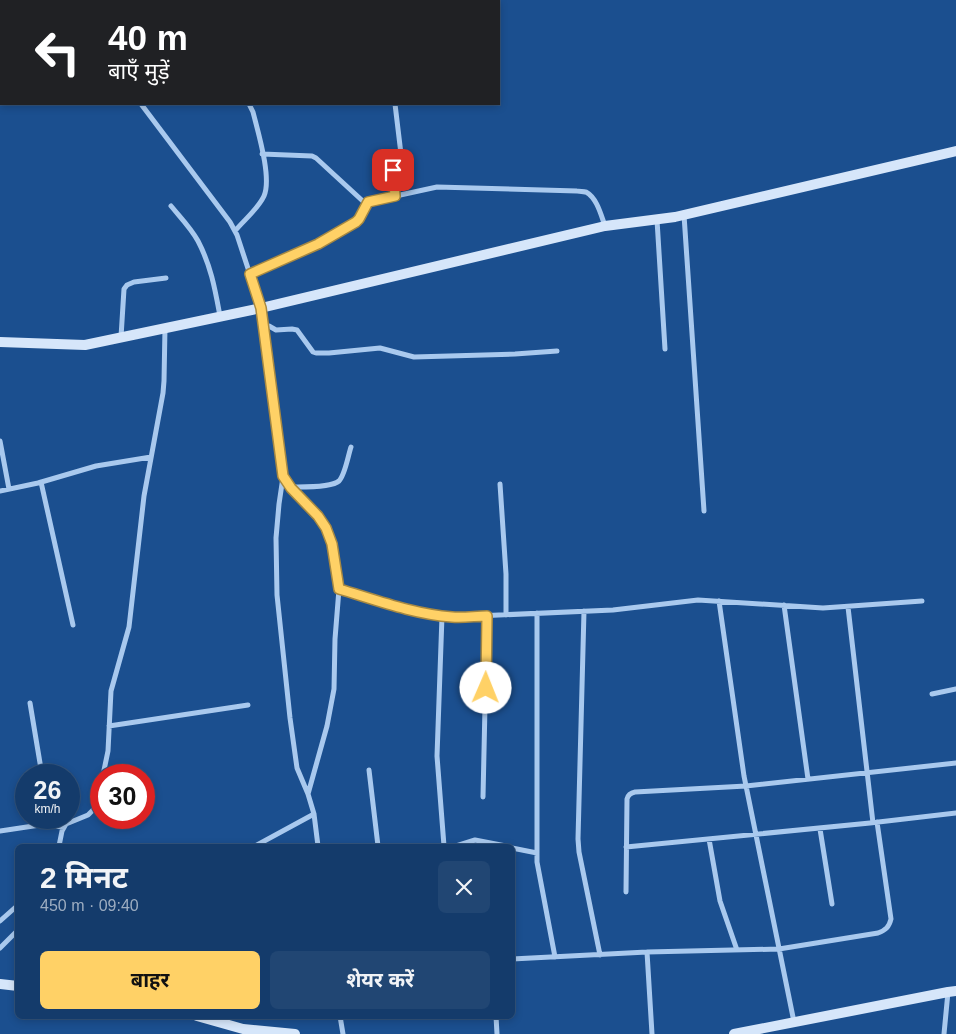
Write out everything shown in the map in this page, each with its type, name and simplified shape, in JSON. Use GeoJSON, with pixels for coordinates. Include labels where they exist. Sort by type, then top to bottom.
{"type":"FeatureCollection","features":[{"type":"Feature","properties":{"kind":"main road"},"geometry":{"type":"LineString","coordinates":[[0,342],[85,345],[121,338],[261,308],[605,226],[684,215],[956,151]]}},
{"type":"Feature","properties":{"kind":"main road"},"geometry":{"type":"LineString","coordinates":[[0,984],[15,986]]}},
{"type":"Feature","properties":{"kind":"main road"},"geometry":{"type":"LineString","coordinates":[[734,1034],[952,992]]}},
{"type":"Feature","properties":{"kind":"main road"},"geometry":{"type":"LineString","coordinates":[[208,1019],[243,1029],[294,1034]]}},
{"type":"Feature","properties":{"kind":"street"},"geometry":{"type":"LineString","coordinates":[[142,105],[230,222],[235,231],[261,308],[283,476],[276,538],[277,595],[297,768],[314,814],[318,844]]}},
{"type":"Feature","properties":{"kind":"street"},"geometry":{"type":"LineString","coordinates":[[235,231],[259,204],[265,194],[267,184],[266,170],[253,112],[250,105]]}},
{"type":"Feature","properties":{"kind":"street"},"geometry":{"type":"LineString","coordinates":[[395,105],[401,154],[393,170],[395,196]]}},
{"type":"Feature","properties":{"kind":"street"},"geometry":{"type":"LineString","coordinates":[[262,154],[312,156],[366,204]]}},
{"type":"Feature","properties":{"kind":"street"},"geometry":{"type":"LineString","coordinates":[[250,274],[318,244],[356,222],[366,204],[371,200],[442,187],[586,192],[595,202],[605,226]]}},
{"type":"Feature","properties":{"kind":"street"},"geometry":{"type":"LineString","coordinates":[[171,206],[197,239],[205,256],[213,275],[220,317]]}},
{"type":"Feature","properties":{"kind":"street"},"geometry":{"type":"LineString","coordinates":[[684,215],[704,511]]}},
{"type":"Feature","properties":{"kind":"street"},"geometry":{"type":"LineString","coordinates":[[656,219],[665,349]]}},
{"type":"Feature","properties":{"kind":"street"},"geometry":{"type":"LineString","coordinates":[[121,338],[124,288],[126,285],[134,282],[166,278]]}},
{"type":"Feature","properties":{"kind":"street"},"geometry":{"type":"LineString","coordinates":[[263,326],[269,326],[278,330],[297,330],[313,352],[316,353],[380,348],[414,357],[515,354],[557,350]]}},
{"type":"Feature","properties":{"kind":"street"},"geometry":{"type":"LineString","coordinates":[[105,764],[108,751],[110,691],[129,627],[144,496],[164,382],[164,328]]}},
{"type":"Feature","properties":{"kind":"street"},"geometry":{"type":"LineString","coordinates":[[0,441],[9,489]]}},
{"type":"Feature","properties":{"kind":"street"},"geometry":{"type":"LineString","coordinates":[[291,488],[331,485],[338,482],[343,475],[351,447]]}},
{"type":"Feature","properties":{"kind":"street"},"geometry":{"type":"LineString","coordinates":[[0,491],[41,482],[96,466],[151,457]]}},
{"type":"Feature","properties":{"kind":"street"},"geometry":{"type":"LineString","coordinates":[[283,476],[326,528],[332,544],[339,589],[334,688],[327,726],[308,794]]}},
{"type":"Feature","properties":{"kind":"street"},"geometry":{"type":"LineString","coordinates":[[41,482],[73,624]]}},
{"type":"Feature","properties":{"kind":"street"},"geometry":{"type":"LineString","coordinates":[[500,484],[506,574],[506,615]]}},
{"type":"Feature","properties":{"kind":"street"},"geometry":{"type":"LineString","coordinates":[[339,589],[394,606],[454,617],[613,610],[698,600],[823,608],[922,600]]}},
{"type":"Feature","properties":{"kind":"street"},"geometry":{"type":"LineString","coordinates":[[719,601],[742,767],[794,1022]]}},
{"type":"Feature","properties":{"kind":"street"},"geometry":{"type":"LineString","coordinates":[[784,605],[808,779]]}},
{"type":"Feature","properties":{"kind":"street"},"geometry":{"type":"LineString","coordinates":[[515,959],[779,948],[878,933],[890,926],[891,919],[875,823],[848,607]]}},
{"type":"Feature","properties":{"kind":"street"},"geometry":{"type":"LineString","coordinates":[[584,611],[578,839],[600,955]]}},
{"type":"Feature","properties":{"kind":"street"},"geometry":{"type":"LineString","coordinates":[[537,613],[537,853],[539,875],[555,957]]}},
{"type":"Feature","properties":{"kind":"street"},"geometry":{"type":"LineString","coordinates":[[442,616],[437,756],[444,844]]}},
{"type":"Feature","properties":{"kind":"street"},"geometry":{"type":"LineString","coordinates":[[483,797],[487,616]]}},
{"type":"Feature","properties":{"kind":"street"},"geometry":{"type":"LineString","coordinates":[[932,694],[956,690]]}},
{"type":"Feature","properties":{"kind":"street"},"geometry":{"type":"LineString","coordinates":[[30,703],[40,764]]}},
{"type":"Feature","properties":{"kind":"street"},"geometry":{"type":"LineString","coordinates":[[109,726],[248,705]]}},
{"type":"Feature","properties":{"kind":"street"},"geometry":{"type":"LineString","coordinates":[[626,892],[627,799],[631,793],[746,786],[956,763]]}},
{"type":"Feature","properties":{"kind":"street"},"geometry":{"type":"LineString","coordinates":[[370,770],[378,844]]}},
{"type":"Feature","properties":{"kind":"street"},"geometry":{"type":"LineString","coordinates":[[626,847],[875,823],[956,813]]}},
{"type":"Feature","properties":{"kind":"street"},"geometry":{"type":"LineString","coordinates":[[259,844],[314,814]]}},
{"type":"Feature","properties":{"kind":"street"},"geometry":{"type":"LineString","coordinates":[[820,828],[832,904]]}},
{"type":"Feature","properties":{"kind":"street"},"geometry":{"type":"LineString","coordinates":[[0,831],[15,829]]}},
{"type":"Feature","properties":{"kind":"street"},"geometry":{"type":"LineString","coordinates":[[60,844],[63,829]]}},
{"type":"Feature","properties":{"kind":"street"},"geometry":{"type":"LineString","coordinates":[[709,839],[720,902],[737,950]]}},
{"type":"Feature","properties":{"kind":"street"},"geometry":{"type":"LineString","coordinates":[[462,844],[475,840],[496,844]]}},
{"type":"Feature","properties":{"kind":"street"},"geometry":{"type":"LineString","coordinates":[[515,849],[537,853]]}},
{"type":"Feature","properties":{"kind":"street"},"geometry":{"type":"LineString","coordinates":[[0,921],[15,908]]}},
{"type":"Feature","properties":{"kind":"street"},"geometry":{"type":"LineString","coordinates":[[0,948],[15,933]]}},
{"type":"Feature","properties":{"kind":"street"},"geometry":{"type":"LineString","coordinates":[[647,952],[652,1034]]}},
{"type":"Feature","properties":{"kind":"street"},"geometry":{"type":"LineString","coordinates":[[944,1034],[952,992]]}},
{"type":"Feature","properties":{"kind":"street"},"geometry":{"type":"LineString","coordinates":[[340,1019],[343,1034]]}},
{"type":"Feature","properties":{"kind":"street"},"geometry":{"type":"LineString","coordinates":[[496,1019],[497,1034]]}},
{"type":"Feature","properties":{"kind":"route"},"geometry":{"type":"LineString","coordinates":[[393,170],[395,196],[371,200],[366,204],[356,222],[318,244],[250,274],[261,308],[283,476],[326,528],[332,544],[339,589],[394,606],[442,616],[487,616],[486,688]]}}]}
